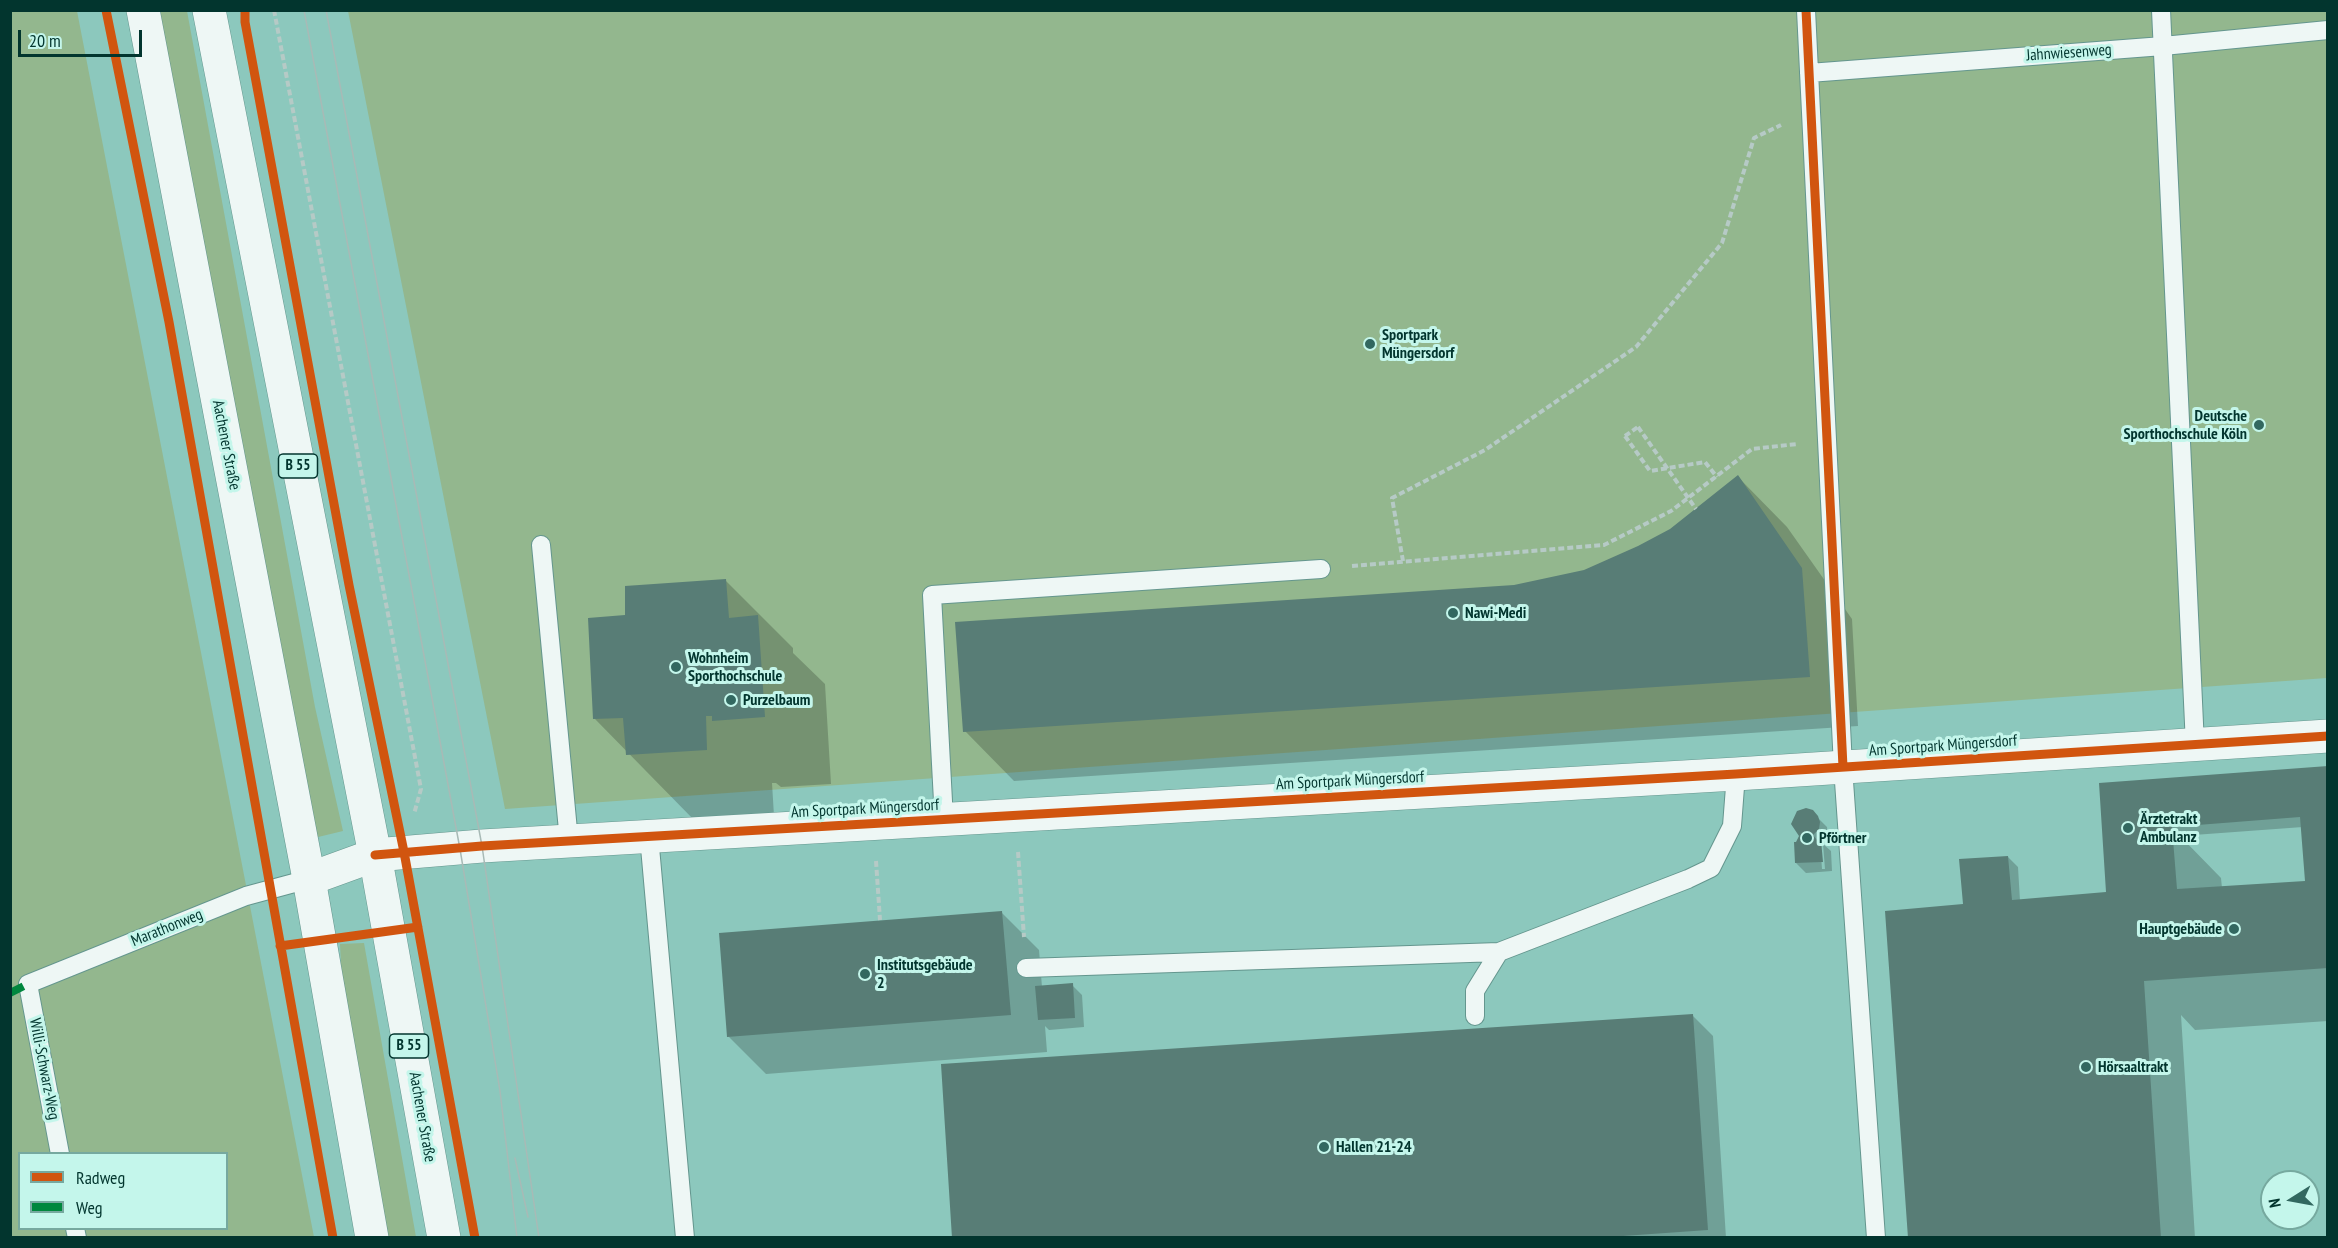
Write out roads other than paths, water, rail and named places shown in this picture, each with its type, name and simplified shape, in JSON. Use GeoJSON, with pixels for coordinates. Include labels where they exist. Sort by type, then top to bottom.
{"type":"FeatureCollection","features":[{"type":"Feature","properties":{"kind":"main road","name":"Aachener Straße"},"geometry":{"type":"LineString","coordinates":[[144,10],[309,879],[372,1238]]}},
{"type":"Feature","properties":{"kind":"main road","name":"Aachener Straße"},"geometry":{"type":"LineString","coordinates":[[209,10],[389,854],[444,1238]]}},
{"type":"Feature","properties":{"kind":"main road","name":"Am Sportpark Müngersdorf"},"geometry":{"type":"LineString","coordinates":[[389,854],[649,836],[1736,774],[2328,736]]}},
{"type":"Feature","properties":{"kind":"main road"},"geometry":{"type":"LineString","coordinates":[[309,879],[389,854]]}},
{"type":"Feature","properties":{"kind":"lane"},"geometry":{"type":"LineString","coordinates":[[1806,10],[1843,767],[1876,1238]]}},
{"type":"Feature","properties":{"kind":"lane"},"geometry":{"type":"LineString","coordinates":[[2161,10],[2195,745]]}},
{"type":"Feature","properties":{"kind":"lane","name":"Jahnwiesenweg"},"geometry":{"type":"LineString","coordinates":[[1809,73],[2163,46],[2328,30]]}},
{"type":"Feature","properties":{"kind":"lane"},"geometry":{"type":"LineString","coordinates":[[541,545],[569,841]]}},
{"type":"Feature","properties":{"kind":"lane"},"geometry":{"type":"LineString","coordinates":[[929,820],[932,595],[1321,568]]}},
{"type":"Feature","properties":{"kind":"lane"},"geometry":{"type":"LineString","coordinates":[[1026,968],[1499,952],[1668,887],[1711,868],[1732,826],[1736,774]]}},
{"type":"Feature","properties":{"kind":"lane"},"geometry":{"type":"LineString","coordinates":[[649,836],[685,1238]]}},
{"type":"Feature","properties":{"kind":"lane","name":"Marathonweg"},"geometry":{"type":"LineString","coordinates":[[28,984],[246,896],[309,879]]}},
{"type":"Feature","properties":{"kind":"lane"},"geometry":{"type":"LineString","coordinates":[[1474,1016],[1474,991],[1499,952]]}},
{"type":"Feature","properties":{"kind":"lane","name":"Willi-Schwarz-Weg"},"geometry":{"type":"LineString","coordinates":[[28,984],[60,1152]]}},
{"type":"Feature","properties":{"kind":"tram line"},"geometry":{"type":"LineString","coordinates":[[304,10],[460,849],[500,1091],[517,1238]]}},
{"type":"Feature","properties":{"kind":"tram line"},"geometry":{"type":"LineString","coordinates":[[326,10],[482,846],[539,1238]]}},
{"type":"Feature","properties":{"kind":"tram line"},"geometry":{"type":"LineString","coordinates":[[515,1158],[528,1217]]}},
{"type":"Feature","properties":{"kind":"place","name":"Sportpark Müngersdorf"},"geometry":{"type":"Point","coordinates":[1370,344]}},
{"type":"Feature","properties":{"kind":"place","name":"Deutsche Sporthochschule Köln"},"geometry":{"type":"Point","coordinates":[2259,425]}},
{"type":"Feature","properties":{"kind":"place","name":"Nawi-Medi"},"geometry":{"type":"Point","coordinates":[1453,613]}},
{"type":"Feature","properties":{"kind":"place","name":"Wohnheim Sporthochschule"},"geometry":{"type":"Point","coordinates":[676,667]}},
{"type":"Feature","properties":{"kind":"place","name":"Purzelbaum"},"geometry":{"type":"Point","coordinates":[731,700]}},
{"type":"Feature","properties":{"kind":"place","name":"Ärztetrakt Ambulanz"},"geometry":{"type":"Point","coordinates":[2128,828]}},
{"type":"Feature","properties":{"kind":"place","name":"Pförtner"},"geometry":{"type":"Point","coordinates":[1807,838]}},
{"type":"Feature","properties":{"kind":"place","name":"Hauptgebäude"},"geometry":{"type":"Point","coordinates":[2234,929]}},
{"type":"Feature","properties":{"kind":"place","name":"Institutsgebäude 2"},"geometry":{"type":"Point","coordinates":[865,974]}},
{"type":"Feature","properties":{"kind":"place","name":"Hörsaaltrakt"},"geometry":{"type":"Point","coordinates":[2086,1067]}},
{"type":"Feature","properties":{"kind":"place","name":"Hallen 21-24"},"geometry":{"type":"Point","coordinates":[1324,1147]}}]}
